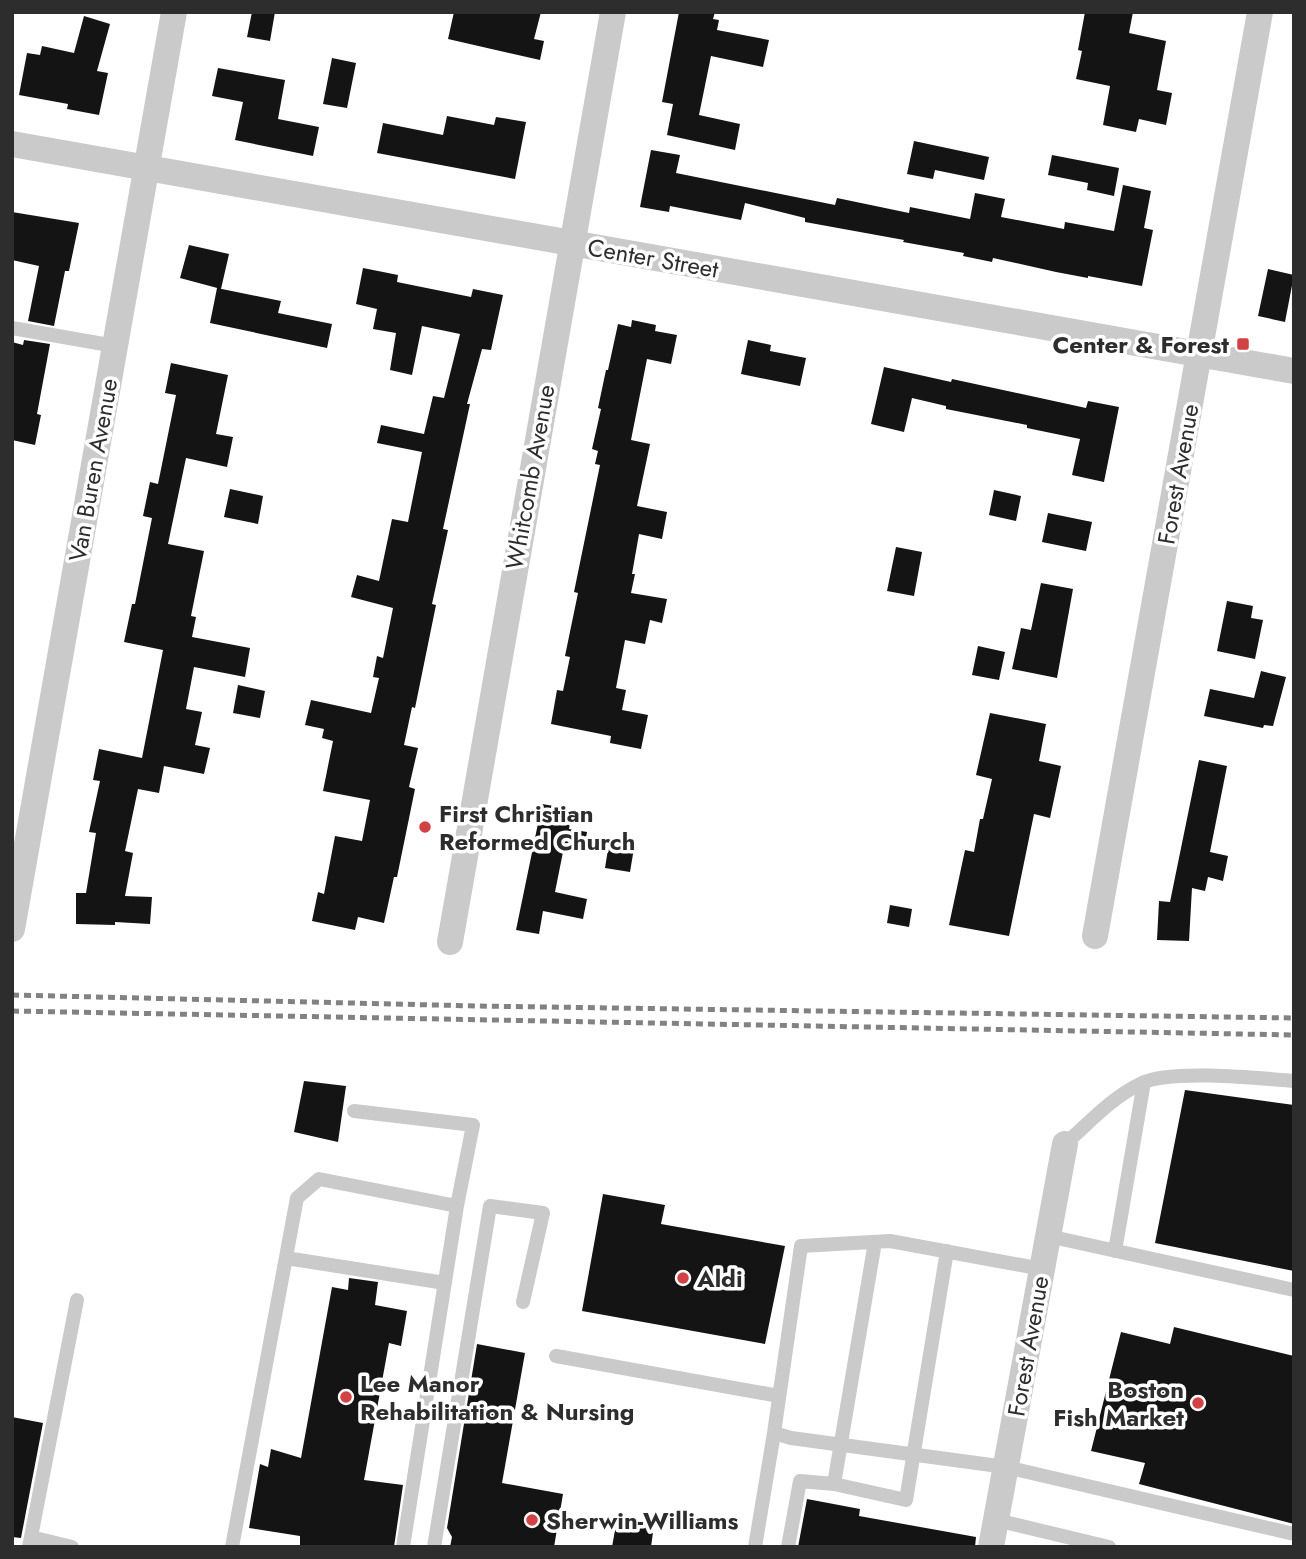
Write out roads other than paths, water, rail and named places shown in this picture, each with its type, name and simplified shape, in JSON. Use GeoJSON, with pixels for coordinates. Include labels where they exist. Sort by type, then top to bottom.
{"type":"FeatureCollection","features":[{"type":"Feature","properties":{"kind":"street","name":"Van Buren Avenue"},"geometry":{"type":"LineString","coordinates":[[12,929],[174,12]]}},
{"type":"Feature","properties":{"kind":"street","name":"Whitcomb Avenue"},"geometry":{"type":"LineString","coordinates":[[450,942],[613,12]]}},
{"type":"Feature","properties":{"kind":"street","name":"Forest Avenue"},"geometry":{"type":"LineString","coordinates":[[1095,936],[1260,12]]}},
{"type":"Feature","properties":{"kind":"street","name":"Center Street"},"geometry":{"type":"LineString","coordinates":[[12,144],[1294,371]]}},
{"type":"Feature","properties":{"kind":"street","name":"Forest Avenue"},"geometry":{"type":"LineString","coordinates":[[991,1547],[1065,1144]]}},
{"type":"Feature","properties":{"kind":"lane"},"geometry":{"type":"LineString","coordinates":[[12,328],[115,346]]}},
{"type":"Feature","properties":{"kind":"lane"},"geometry":{"type":"LineString","coordinates":[[1065,1144],[1120,1096],[1144,1082],[1165,1077],[1195,1076],[1294,1081]]}},
{"type":"Feature","properties":{"kind":"lane"},"geometry":{"type":"LineString","coordinates":[[1115,1251],[1144,1082]]}},
{"type":"Feature","properties":{"kind":"lane"},"geometry":{"type":"LineString","coordinates":[[354,1111],[473,1125],[457,1206],[403,1547]]}},
{"type":"Feature","properties":{"kind":"lane"},"geometry":{"type":"LineString","coordinates":[[232,1547],[297,1198],[319,1179],[457,1206]]}},
{"type":"Feature","properties":{"kind":"lane"},"geometry":{"type":"LineString","coordinates":[[434,1547],[490,1206],[543,1213],[523,1302]]}},
{"type":"Feature","properties":{"kind":"lane"},"geometry":{"type":"LineString","coordinates":[[1048,1236],[1294,1290]]}},
{"type":"Feature","properties":{"kind":"lane"},"geometry":{"type":"LineString","coordinates":[[754,1547],[774,1433],[801,1246],[890,1241],[1042,1269]]}},
{"type":"Feature","properties":{"kind":"lane"},"geometry":{"type":"LineString","coordinates":[[834,1484],[875,1242]]}},
{"type":"Feature","properties":{"kind":"lane"},"geometry":{"type":"LineString","coordinates":[[788,1547],[800,1481],[834,1484],[906,1500],[947,1251]]}},
{"type":"Feature","properties":{"kind":"lane"},"geometry":{"type":"LineString","coordinates":[[286,1258],[445,1283]]}},
{"type":"Feature","properties":{"kind":"lane"},"geometry":{"type":"LineString","coordinates":[[72,1547],[30,1542],[77,1300]]}},
{"type":"Feature","properties":{"kind":"lane"},"geometry":{"type":"LineString","coordinates":[[556,1356],[779,1396]]}},
{"type":"Feature","properties":{"kind":"lane"},"geometry":{"type":"LineString","coordinates":[[774,1433],[791,1438],[1006,1466],[1294,1534]]}},
{"type":"Feature","properties":{"kind":"lane"},"geometry":{"type":"LineString","coordinates":[[996,1520],[1110,1547]]}},
{"type":"Feature","properties":{"kind":"railway"},"geometry":{"type":"LineString","coordinates":[[12,995],[478,1006],[1294,1018]]}},
{"type":"Feature","properties":{"kind":"railway"},"geometry":{"type":"LineString","coordinates":[[12,1011],[1294,1035]]}},
{"type":"Feature","properties":{"kind":"place","name":"Center & Forest"},"geometry":{"type":"Point","coordinates":[1243,344]}},
{"type":"Feature","properties":{"kind":"place","name":"First Christian Reformed Church"},"geometry":{"type":"Point","coordinates":[425,827]}},
{"type":"Feature","properties":{"kind":"place","name":"Aldi"},"geometry":{"type":"Point","coordinates":[683,1278]}},
{"type":"Feature","properties":{"kind":"place","name":"Lee Manor Rehabilitation & Nursing"},"geometry":{"type":"Point","coordinates":[346,1397]}},
{"type":"Feature","properties":{"kind":"place","name":"Boston Fish Market"},"geometry":{"type":"Point","coordinates":[1198,1403]}},
{"type":"Feature","properties":{"kind":"place","name":"Sherwin-Williams"},"geometry":{"type":"Point","coordinates":[532,1520]}}]}
